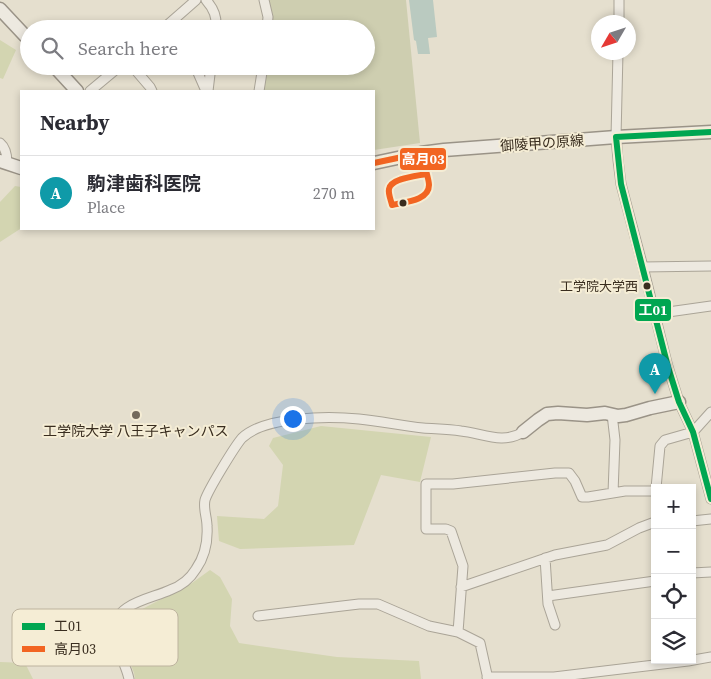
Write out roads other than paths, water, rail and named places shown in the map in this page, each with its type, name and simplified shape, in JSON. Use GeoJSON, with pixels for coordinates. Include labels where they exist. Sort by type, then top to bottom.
{"type":"FeatureCollection","features":[{"type":"Feature","properties":{"kind":"street"},"geometry":{"type":"LineString","coordinates":[[173,20],[196,0]]}},
{"type":"Feature","properties":{"kind":"street"},"geometry":{"type":"LineString","coordinates":[[206,0],[216,16],[216,20]]}},
{"type":"Feature","properties":{"kind":"street"},"geometry":{"type":"LineString","coordinates":[[264,0],[268,20]]}},
{"type":"Feature","properties":{"kind":"street"},"geometry":{"type":"LineString","coordinates":[[618,15],[619,0]]}},
{"type":"Feature","properties":{"kind":"street"},"geometry":{"type":"LineString","coordinates":[[0,9],[20,30]]}},
{"type":"Feature","properties":{"kind":"street"},"geometry":{"type":"LineString","coordinates":[[618,60],[616,137],[621,184],[668,367],[679,402],[693,432],[711,499]]}},
{"type":"Feature","properties":{"kind":"street"},"geometry":{"type":"LineString","coordinates":[[62,75],[76,90]]}},
{"type":"Feature","properties":{"kind":"street"},"geometry":{"type":"LineString","coordinates":[[91,90],[109,75]]}},
{"type":"Feature","properties":{"kind":"street"},"geometry":{"type":"LineString","coordinates":[[140,75],[152,90]]}},
{"type":"Feature","properties":{"kind":"street"},"geometry":{"type":"LineString","coordinates":[[199,75],[207,90]]}},
{"type":"Feature","properties":{"kind":"street"},"geometry":{"type":"LineString","coordinates":[[207,90],[210,75]]}},
{"type":"Feature","properties":{"kind":"street"},"geometry":{"type":"LineString","coordinates":[[259,90],[262,75]]}},
{"type":"Feature","properties":{"kind":"street","name":"御陵甲の原線"},"geometry":{"type":"LineString","coordinates":[[375,163],[422,153],[616,137],[711,132]]}},
{"type":"Feature","properties":{"kind":"street"},"geometry":{"type":"LineString","coordinates":[[0,143],[6,154],[4,162],[20,168]]}},
{"type":"Feature","properties":{"kind":"street"},"geometry":{"type":"LineString","coordinates":[[643,267],[711,266]]}},
{"type":"Feature","properties":{"kind":"street"},"geometry":{"type":"LineString","coordinates":[[654,314],[711,306]]}},
{"type":"Feature","properties":{"kind":"street"},"geometry":{"type":"LineString","coordinates":[[125,609],[179,586],[195,571],[206,550],[205,500],[234,449],[243,438],[257,429],[274,423],[320,418],[358,419],[461,431],[493,438],[505,438],[516,436],[523,432],[547,414],[587,415],[605,413],[626,415],[679,402]]}},
{"type":"Feature","properties":{"kind":"street"},"geometry":{"type":"LineString","coordinates":[[656,484],[660,446],[666,440],[693,432],[711,412]]}},
{"type":"Feature","properties":{"kind":"street"},"geometry":{"type":"LineString","coordinates":[[612,414],[614,440],[613,493]]}},
{"type":"Feature","properties":{"kind":"street"},"geometry":{"type":"LineString","coordinates":[[458,632],[463,566],[451,531],[446,529],[426,529],[426,484],[453,484],[555,473],[570,474],[582,496],[588,497],[651,489]]}},
{"type":"Feature","properties":{"kind":"street"},"geometry":{"type":"LineString","coordinates":[[696,521],[711,519]]}},
{"type":"Feature","properties":{"kind":"street"},"geometry":{"type":"LineString","coordinates":[[461,587],[555,555],[607,545],[651,524]]}},
{"type":"Feature","properties":{"kind":"street"},"geometry":{"type":"LineString","coordinates":[[545,558],[548,604],[555,625]]}},
{"type":"Feature","properties":{"kind":"street"},"geometry":{"type":"LineString","coordinates":[[696,573],[711,572]]}},
{"type":"Feature","properties":{"kind":"street"},"geometry":{"type":"LineString","coordinates":[[548,596],[651,582]]}},
{"type":"Feature","properties":{"kind":"street"},"geometry":{"type":"LineString","coordinates":[[258,616],[359,604],[378,604],[429,626],[458,632],[480,643],[487,678],[554,677],[688,661],[711,656]]}},
{"type":"Feature","properties":{"kind":"street"},"geometry":{"type":"LineString","coordinates":[[125,666],[129,679]]}},
{"type":"Feature","properties":{"kind":"place","name":"工学院大学西"},"geometry":{"type":"Point","coordinates":[647,286]}},
{"type":"Feature","properties":{"kind":"place","name":"駒津歯科医院"},"geometry":{"type":"Point","coordinates":[655,394]}},
{"type":"Feature","properties":{"kind":"place","name":"工学院大学 八王子キャンパス"},"geometry":{"type":"Point","coordinates":[136,415]}}]}
